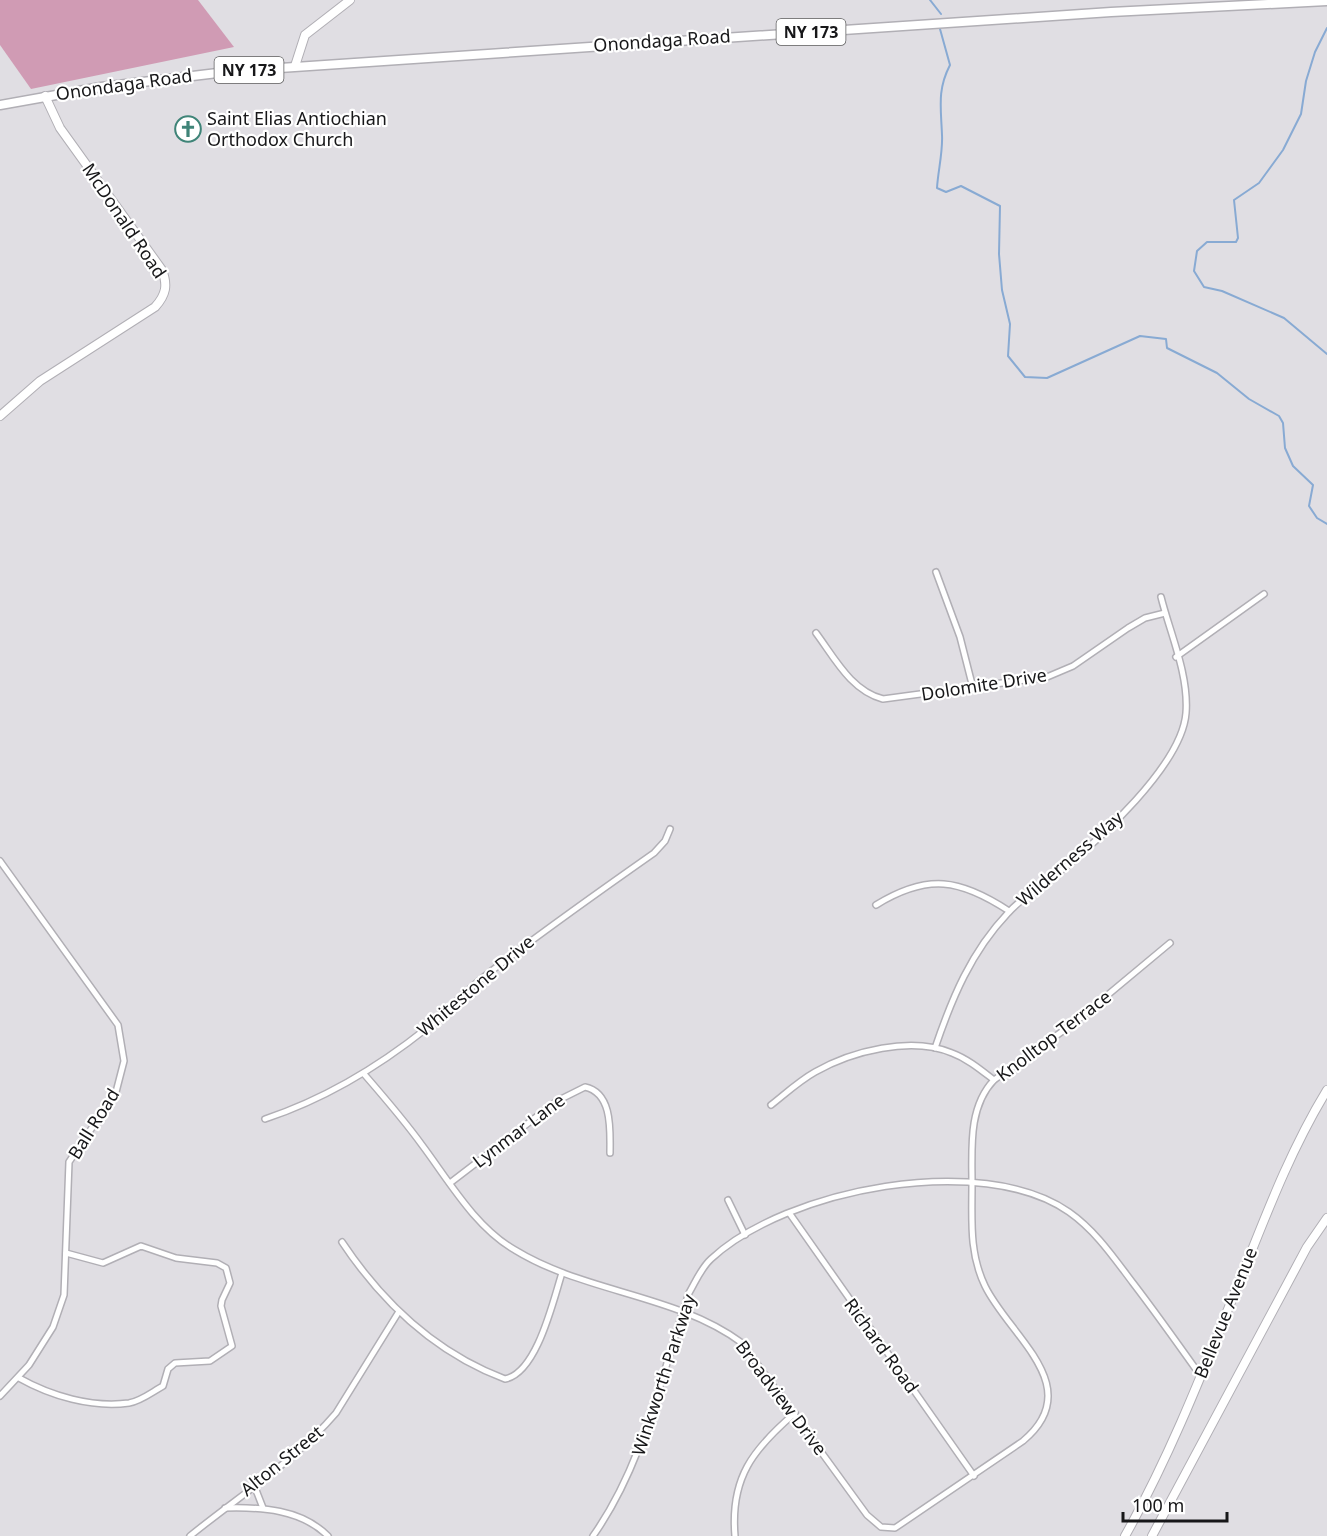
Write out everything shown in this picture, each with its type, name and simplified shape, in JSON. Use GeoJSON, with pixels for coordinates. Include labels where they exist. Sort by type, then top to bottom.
{"type":"FeatureCollection","features":[{"type":"Feature","properties":{"kind":"main road","name":"Onondaga Road"},"geometry":{"type":"LineString","coordinates":[[0,105],[45,96],[223,72],[295,66],[1111,12],[1327,2]]}},
{"type":"Feature","properties":{"kind":"street"},"geometry":{"type":"LineString","coordinates":[[295,66],[305,35],[350,0]]}},
{"type":"Feature","properties":{"kind":"street","name":"McDonald Road"},"geometry":{"type":"LineString","coordinates":[[0,416],[40,381],[155,307],[165,292],[166,283],[162,270],[60,128],[45,96]]}},
{"type":"Feature","properties":{"kind":"street"},"geometry":{"type":"LineString","coordinates":[[936,572],[960,637],[973,688]]}},
{"type":"Feature","properties":{"kind":"street"},"geometry":{"type":"LineString","coordinates":[[1176,657],[1264,594]]}},
{"type":"Feature","properties":{"kind":"street","name":"Wilderness Way"},"geometry":{"type":"LineString","coordinates":[[935,1048],[962,976],[1009,911],[1072,861],[1119,816],[1139,796],[1175,748],[1182,733],[1186,705],[1161,597]]}},
{"type":"Feature","properties":{"kind":"street","name":"Dolomite Drive"},"geometry":{"type":"LineString","coordinates":[[816,633],[852,681],[875,697],[910,697],[1032,680],[1059,673],[1145,618],[1165,613]]}},
{"type":"Feature","properties":{"kind":"street","name":"Whitestone Drive"},"geometry":{"type":"LineString","coordinates":[[265,1119],[295,1109],[364,1074],[428,1027],[482,978],[552,924],[654,853],[665,841],[670,829]]}},
{"type":"Feature","properties":{"kind":"street","name":"Ball Road"},"geometry":{"type":"LineString","coordinates":[[0,861],[118,1025],[123,1044],[124,1061],[116,1092],[69,1162],[64,1295],[53,1327],[40,1351],[19,1378],[0,1396]]}},
{"type":"Feature","properties":{"kind":"street"},"geometry":{"type":"LineString","coordinates":[[876,905],[907,888],[942,883],[973,890],[1009,911]]}},
{"type":"Feature","properties":{"kind":"street","name":"Knolltop Terrace"},"geometry":{"type":"LineString","coordinates":[[903,1525],[1033,1433],[1044,1416],[1047,1398],[1042,1369],[986,1288],[976,1263],[971,1239],[970,1150],[974,1123],[986,1092],[994,1080],[1074,1023],[1170,943]]}},
{"type":"Feature","properties":{"kind":"street"},"geometry":{"type":"LineString","coordinates":[[771,1105],[815,1072],[852,1056],[904,1047],[935,1048],[963,1058],[994,1080]]}},
{"type":"Feature","properties":{"kind":"street","name":"Broadview Drive"},"geometry":{"type":"LineString","coordinates":[[364,1074],[405,1121],[471,1211],[495,1235],[513,1250],[562,1273],[722,1328],[742,1343],[867,1515],[881,1527],[888,1529],[903,1525]]}},
{"type":"Feature","properties":{"kind":"street","name":"Lynmar Lane"},"geometry":{"type":"LineString","coordinates":[[450,1183],[557,1101],[585,1088],[599,1093],[604,1101],[610,1153]]}},
{"type":"Feature","properties":{"kind":"street","name":"Bellevue Avenue"},"geometry":{"type":"LineString","coordinates":[[1125,1536],[1140,1509],[1200,1375],[1284,1172],[1308,1121],[1327,1090]]}},
{"type":"Feature","properties":{"kind":"street","name":"Winkworth Parkway"},"geometry":{"type":"LineString","coordinates":[[593,1536],[609,1514],[633,1467],[689,1293],[710,1260],[745,1235],[790,1214],[859,1192],[936,1180],[972,1181],[1010,1186],[1034,1193],[1070,1213],[1106,1247],[1200,1375]]}},
{"type":"Feature","properties":{"kind":"street"},"geometry":{"type":"LineString","coordinates":[[728,1200],[745,1235]]}},
{"type":"Feature","properties":{"kind":"street","name":"Richard Road"},"geometry":{"type":"LineString","coordinates":[[790,1214],[974,1476]]}},
{"type":"Feature","properties":{"kind":"street"},"geometry":{"type":"LineString","coordinates":[[1152,1536],[1307,1247],[1327,1218]]}},
{"type":"Feature","properties":{"kind":"street"},"geometry":{"type":"LineString","coordinates":[[342,1242],[359,1268],[398,1312],[425,1335],[505,1379],[520,1372],[529,1362],[562,1273]]}},
{"type":"Feature","properties":{"kind":"street"},"geometry":{"type":"LineString","coordinates":[[19,1378],[44,1391],[71,1399],[125,1403],[141,1399],[163,1386],[168,1370],[175,1363],[210,1361],[232,1346],[221,1306],[230,1282],[230,1274],[226,1268],[217,1263],[176,1258],[141,1246],[103,1263],[66,1253]]}},
{"type":"Feature","properties":{"kind":"street","name":"Alton Street"},"geometry":{"type":"LineString","coordinates":[[190,1536],[301,1449],[336,1413],[398,1312]]}},
{"type":"Feature","properties":{"kind":"street"},"geometry":{"type":"LineString","coordinates":[[735,1536],[734,1512],[744,1469],[763,1442],[795,1413]]}},
{"type":"Feature","properties":{"kind":"street"},"geometry":{"type":"LineString","coordinates":[[254,1485],[263,1508]]}},
{"type":"Feature","properties":{"kind":"street"},"geometry":{"type":"LineString","coordinates":[[224,1508],[263,1508],[294,1516],[311,1523],[328,1536]]}},
{"type":"Feature","properties":{"kind":"shaded area"},"geometry":{"type":"Polygon","coordinates":[[[0,0],[198,0],[234,47],[31,89],[0,45],[0,0]]]}},
{"type":"Feature","properties":{"kind":"waterway"},"geometry":{"type":"LineString","coordinates":[[930,0],[941,14]]}},
{"type":"Feature","properties":{"kind":"waterway"},"geometry":{"type":"LineString","coordinates":[[1327,28],[1315,52],[1306,81],[1301,114],[1283,150],[1259,183],[1234,200],[1238,238],[1236,242],[1207,242],[1197,251],[1194,271],[1204,287],[1222,291],[1284,318],[1327,354]]}},
{"type":"Feature","properties":{"kind":"waterway"},"geometry":{"type":"LineString","coordinates":[[940,29],[950,65],[941,91],[942,141],[937,188],[946,192],[961,186],[1000,206],[999,254],[1002,290],[1010,324],[1008,356],[1025,377],[1047,378],[1140,336],[1166,339],[1167,348],[1217,373],[1249,399],[1279,416],[1283,423],[1285,448],[1293,466],[1313,485],[1309,506],[1317,518],[1327,524]]}},
{"type":"Feature","properties":{"kind":"place","name":"Saint Elias Antiochian Orthodox Church"},"geometry":{"type":"Point","coordinates":[188,129]}}]}
